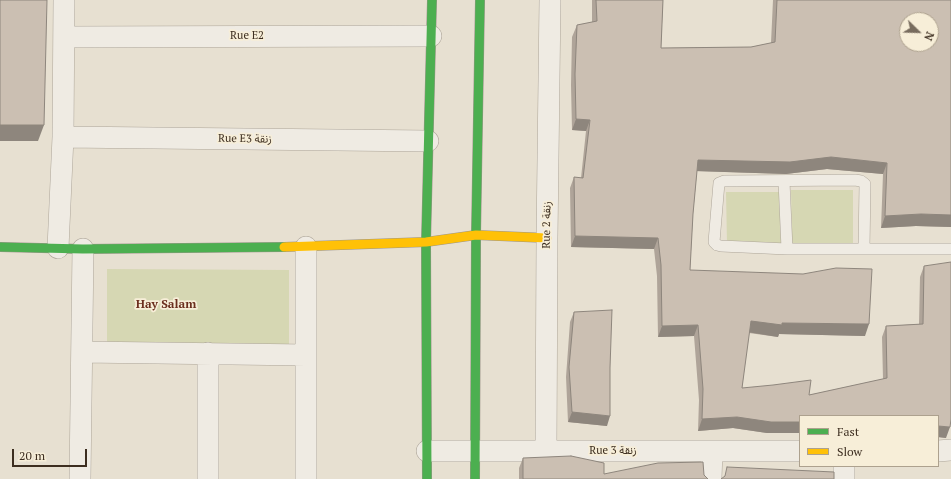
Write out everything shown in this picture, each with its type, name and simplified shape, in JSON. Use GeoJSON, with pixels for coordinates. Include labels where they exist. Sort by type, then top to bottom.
{"type":"FeatureCollection","features":[{"type":"Feature","properties":{"kind":"main road"},"geometry":{"type":"LineString","coordinates":[[426,479],[426,242],[432,0]]}},
{"type":"Feature","properties":{"kind":"main road"},"geometry":{"type":"LineString","coordinates":[[475,479],[476,235],[480,0]]}},
{"type":"Feature","properties":{"kind":"main road"},"geometry":{"type":"LineString","coordinates":[[0,247],[83,249],[306,247],[426,242],[476,235],[547,238]]}},
{"type":"Feature","properties":{"kind":"street"},"geometry":{"type":"LineString","coordinates":[[58,248],[63,137],[64,0]]}},
{"type":"Feature","properties":{"kind":"street","name":"Rue 2 زنقة"},"geometry":{"type":"LineString","coordinates":[[546,451],[550,0]]}},
{"type":"Feature","properties":{"kind":"street","name":"Rue E2"},"geometry":{"type":"LineString","coordinates":[[64,37],[431,36]]}},
{"type":"Feature","properties":{"kind":"street","name":"Rue E3 زنقة"},"geometry":{"type":"LineString","coordinates":[[63,137],[428,141]]}},
{"type":"Feature","properties":{"kind":"street"},"geometry":{"type":"LineString","coordinates":[[306,247],[306,479]]}},
{"type":"Feature","properties":{"kind":"street"},"geometry":{"type":"LineString","coordinates":[[80,479],[83,249]]}},
{"type":"Feature","properties":{"kind":"street"},"geometry":{"type":"LineString","coordinates":[[82,352],[306,354]]}},
{"type":"Feature","properties":{"kind":"street"},"geometry":{"type":"LineString","coordinates":[[208,353],[208,479]]}},
{"type":"Feature","properties":{"kind":"street"},"geometry":{"type":"LineString","coordinates":[[939,450],[951,450]]}},
{"type":"Feature","properties":{"kind":"street"},"geometry":{"type":"LineString","coordinates":[[711,479],[712,451]]}},
{"type":"Feature","properties":{"kind":"street","name":"Rue 3 زنقة"},"geometry":{"type":"LineString","coordinates":[[427,452],[799,451]]}},
{"type":"Feature","properties":{"kind":"street"},"geometry":{"type":"LineString","coordinates":[[844,467],[844,479]]}},
{"type":"Feature","properties":{"kind":"lane"},"geometry":{"type":"LineString","coordinates":[[864,249],[864,184],[855,180],[724,181],[719,183],[714,242],[717,245],[787,249],[864,249],[951,249]]}},
{"type":"Feature","properties":{"kind":"lane"},"geometry":{"type":"LineString","coordinates":[[784,181],[787,249]]}},
{"type":"Feature","properties":{"kind":"green space"},"geometry":{"type":"Polygon","coordinates":[[[791,190],[853,190],[853,243],[792,243],[791,190]]]}},
{"type":"Feature","properties":{"kind":"green space"},"geometry":{"type":"Polygon","coordinates":[[[726,192],[780,192],[781,244],[727,244],[726,192]]]}},
{"type":"Feature","properties":{"kind":"green space"},"geometry":{"type":"Polygon","coordinates":[[[107,269],[289,270],[289,346],[107,346],[107,269]]]}},
{"type":"Feature","properties":{"kind":"building"},"geometry":{"type":"Polygon","coordinates":[[[0,0],[47,0],[44,125],[0,125],[0,0]]]}},
{"type":"Feature","properties":{"kind":"building"},"geometry":{"type":"Polygon","coordinates":[[[596,0],[663,0],[661,48],[751,47],[775,42],[777,0],[951,0],[951,215],[921,214],[885,216],[887,163],[831,157],[790,162],[698,160],[690,270],[803,274],[836,268],[872,269],[869,324],[782,323],[782,325],[751,321],[742,388],[811,380],[809,395],[887,378],[886,326],[923,324],[924,266],[951,262],[950,427],[939,426],[939,415],[799,415],[799,422],[771,422],[737,417],[702,419],[703,389],[698,325],[662,326],[661,265],[658,238],[575,236],[574,177],[583,178],[590,120],[576,119],[575,74],[577,25],[597,21],[596,0]]]}},
{"type":"Feature","properties":{"kind":"building"},"geometry":{"type":"Polygon","coordinates":[[[612,310],[610,416],[572,412],[569,367],[574,312],[612,310]]]}},
{"type":"Feature","properties":{"kind":"building"},"geometry":{"type":"Polygon","coordinates":[[[571,456],[604,463],[604,474],[658,463],[703,462],[704,475],[708,479],[523,479],[523,458],[571,456]]]}},
{"type":"Feature","properties":{"kind":"building"},"geometry":{"type":"Polygon","coordinates":[[[727,467],[834,472],[834,479],[721,479],[725,476],[727,467]]]}},
{"type":"Feature","properties":{"kind":"traffic: fast"},"geometry":{"type":"LineString","coordinates":[[427,479],[426,242],[432,0]]}},
{"type":"Feature","properties":{"kind":"traffic: fast"},"geometry":{"type":"LineString","coordinates":[[475,479],[476,235],[480,0]]}},
{"type":"Feature","properties":{"kind":"traffic: fast"},"geometry":{"type":"LineString","coordinates":[[0,247],[83,249],[284,247]]}},
{"type":"Feature","properties":{"kind":"traffic: slow"},"geometry":{"type":"LineString","coordinates":[[284,247],[426,242],[476,235],[547,238]]}},
{"type":"Feature","properties":{"kind":"district","name":"Hay Salam"},"geometry":{"type":"Point","coordinates":[166,305]}}]}
